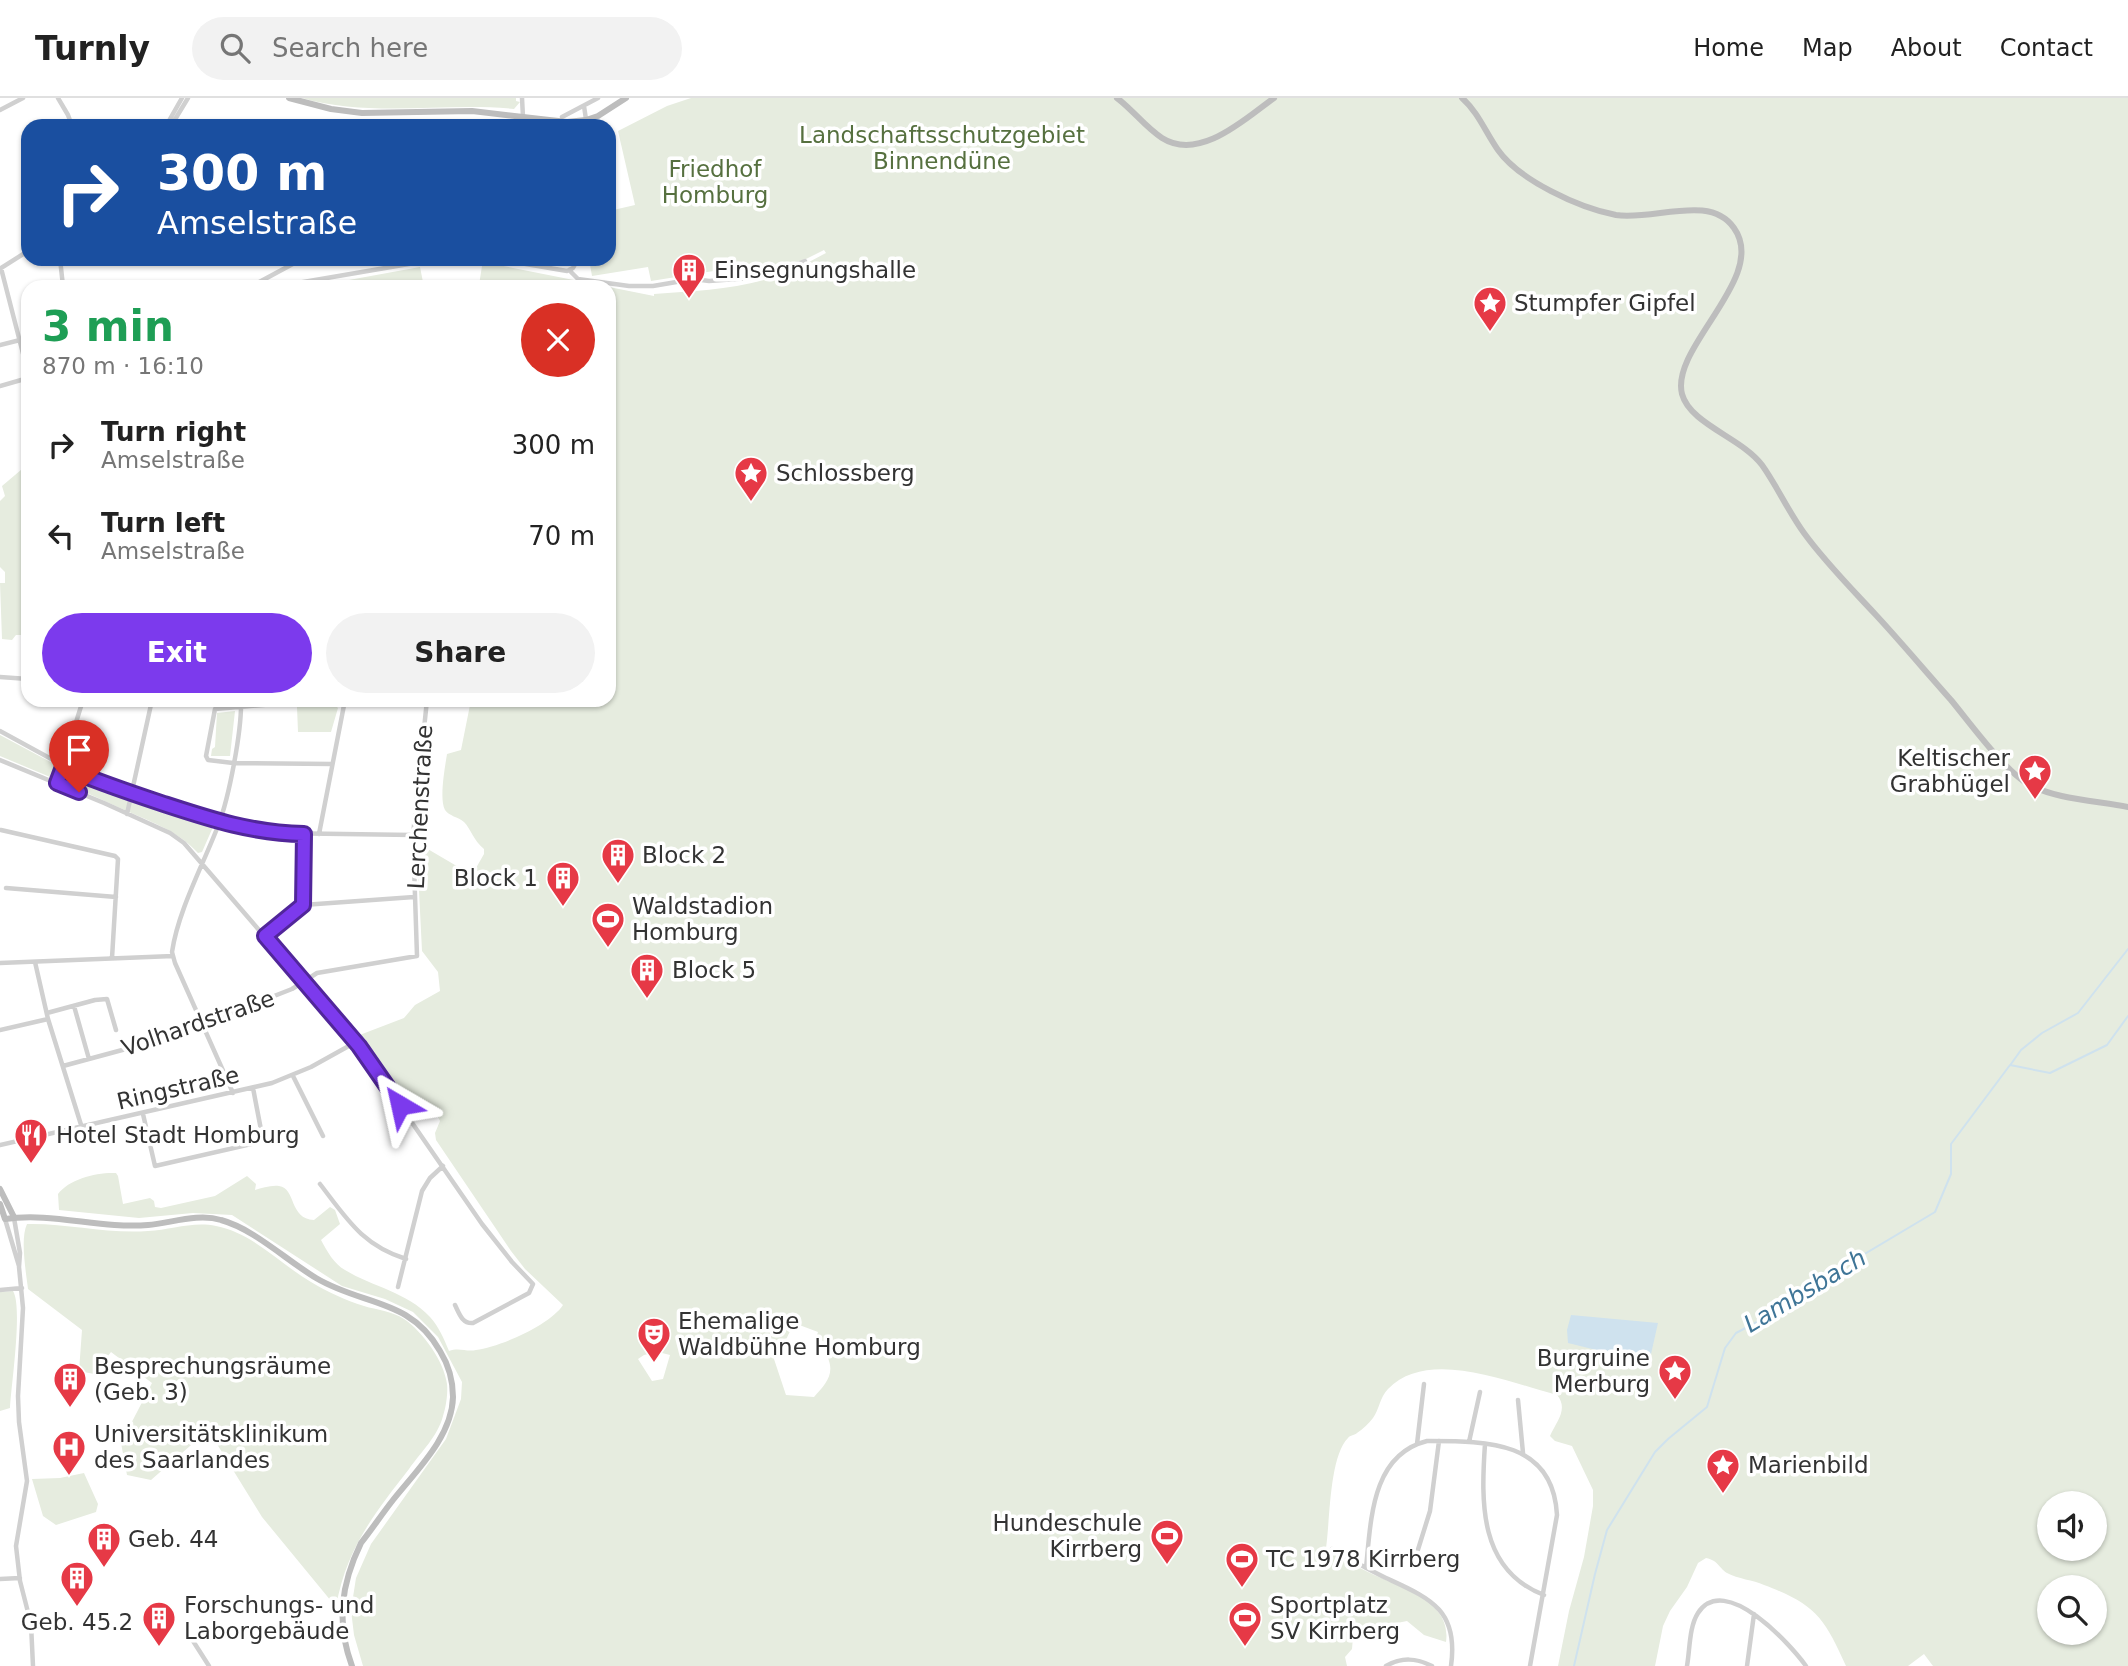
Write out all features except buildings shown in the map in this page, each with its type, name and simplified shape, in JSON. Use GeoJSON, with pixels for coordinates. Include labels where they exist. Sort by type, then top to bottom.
{"type":"FeatureCollection","features":[{"type":"Feature","properties":{"kind":"main road"},"geometry":{"type":"LineString","coordinates":[[290,98],[331,109],[362,113],[472,111],[542,119]]}},
{"type":"Feature","properties":{"kind":"main road"},"geometry":{"type":"LineString","coordinates":[[593,119],[626,98]]}},
{"type":"Feature","properties":{"kind":"main road"},"geometry":{"type":"LineString","coordinates":[[1117,98],[1159,136],[1173,143],[1188,144],[1220,135],[1274,98]]}},
{"type":"Feature","properties":{"kind":"main road"},"geometry":{"type":"LineString","coordinates":[[1462,98],[1473,109],[1504,159],[1523,176],[1548,190],[1616,215],[1648,216],[1703,209],[1717,213],[1731,223],[1743,247],[1741,262],[1734,280],[1686,364],[1681,382],[1685,402],[1700,418],[1754,455],[1805,534],[1833,569],[2021,779],[2048,793],[2128,807]]}},
{"type":"Feature","properties":{"kind":"main road"},"geometry":{"type":"LineString","coordinates":[[0,1189],[13,1217]]}},
{"type":"Feature","properties":{"kind":"main road"},"geometry":{"type":"LineString","coordinates":[[0,1204],[5,1219],[56,1217],[135,1225],[195,1218],[221,1220],[244,1230],[326,1284],[409,1315],[433,1338],[452,1384],[452,1406],[438,1441],[361,1544],[353,1561],[346,1581],[341,1617],[352,1666]]}},
{"type":"Feature","properties":{"kind":"street"},"geometry":{"type":"LineString","coordinates":[[0,110],[23,98]]}},
{"type":"Feature","properties":{"kind":"street"},"geometry":{"type":"LineString","coordinates":[[58,98],[69,119]]}},
{"type":"Feature","properties":{"kind":"street"},"geometry":{"type":"LineString","coordinates":[[172,119],[182,98]]}},
{"type":"Feature","properties":{"kind":"street"},"geometry":{"type":"LineString","coordinates":[[174,119],[188,98]]}},
{"type":"Feature","properties":{"kind":"street"},"geometry":{"type":"LineString","coordinates":[[522,98],[526,117]]}},
{"type":"Feature","properties":{"kind":"street"},"geometry":{"type":"LineString","coordinates":[[562,117],[598,98]]}},
{"type":"Feature","properties":{"kind":"street"},"geometry":{"type":"LineString","coordinates":[[583,106],[585,119]]}},
{"type":"Feature","properties":{"kind":"street"},"geometry":{"type":"LineString","coordinates":[[21,255],[1,268],[21,331]]}},
{"type":"Feature","properties":{"kind":"street"},"geometry":{"type":"LineString","coordinates":[[616,283],[644,286],[694,279],[709,281],[751,278],[805,261]]}},
{"type":"Feature","properties":{"kind":"street"},"geometry":{"type":"LineString","coordinates":[[263,280],[289,266]]}},
{"type":"Feature","properties":{"kind":"street"},"geometry":{"type":"LineString","coordinates":[[315,280],[397,266]]}},
{"type":"Feature","properties":{"kind":"street"},"geometry":{"type":"LineString","coordinates":[[542,266],[569,270],[578,279],[587,280]]}},
{"type":"Feature","properties":{"kind":"street"},"geometry":{"type":"LineString","coordinates":[[569,270],[574,266]]}},
{"type":"Feature","properties":{"kind":"street"},"geometry":{"type":"LineString","coordinates":[[0,345],[21,341]]}},
{"type":"Feature","properties":{"kind":"street"},"geometry":{"type":"LineString","coordinates":[[0,386],[21,380]]}},
{"type":"Feature","properties":{"kind":"street"},"geometry":{"type":"LineString","coordinates":[[0,677],[21,678]]}},
{"type":"Feature","properties":{"kind":"street"},"geometry":{"type":"LineString","coordinates":[[57,783],[81,707]]}},
{"type":"Feature","properties":{"kind":"street"},"geometry":{"type":"LineString","coordinates":[[127,814],[150,707]]}},
{"type":"Feature","properties":{"kind":"street"},"geometry":{"type":"LineString","coordinates":[[233,1093],[173,956],[173,947],[201,862],[220,822],[233,763],[241,707],[213,710],[206,756],[208,760],[233,763],[332,764]]}},
{"type":"Feature","properties":{"kind":"street"},"geometry":{"type":"LineString","coordinates":[[319,834],[344,707]]}},
{"type":"Feature","properties":{"kind":"street","name":"Lerchenstraße"},"geometry":{"type":"LineString","coordinates":[[417,956],[413,835],[426,707]]}},
{"type":"Feature","properties":{"kind":"street"},"geometry":{"type":"LineString","coordinates":[[0,731],[63,767],[220,822],[265,832],[413,835]]}},
{"type":"Feature","properties":{"kind":"street"},"geometry":{"type":"LineString","coordinates":[[0,760],[176,837],[201,862],[356,1042],[498,1245],[533,1284],[529,1293],[473,1323],[462,1320],[455,1305]]}},
{"type":"Feature","properties":{"kind":"street"},"geometry":{"type":"LineString","coordinates":[[1,830],[115,856],[119,863],[112,958]]}},
{"type":"Feature","properties":{"kind":"street"},"geometry":{"type":"LineString","coordinates":[[303,905],[304,834]]}},
{"type":"Feature","properties":{"kind":"street"},"geometry":{"type":"LineString","coordinates":[[6,888],[116,897]]}},
{"type":"Feature","properties":{"kind":"street"},"geometry":{"type":"LineString","coordinates":[[265,936],[303,905],[414,897]]}},
{"type":"Feature","properties":{"kind":"street"},"geometry":{"type":"LineString","coordinates":[[0,963],[173,956]]}},
{"type":"Feature","properties":{"kind":"street","name":"Volhardstraße"},"geometry":{"type":"LineString","coordinates":[[63,1066],[203,1024],[292,989],[317,974],[417,956]]}},
{"type":"Feature","properties":{"kind":"street"},"geometry":{"type":"LineString","coordinates":[[35,962],[48,1016],[82,1128]]}},
{"type":"Feature","properties":{"kind":"street","name":"Volhardstraße"},"geometry":{"type":"LineString","coordinates":[[0,1030],[95,999],[107,999],[116,1030]]}},
{"type":"Feature","properties":{"kind":"street","name":"Volhardstraße"},"geometry":{"type":"LineString","coordinates":[[74,1006],[89,1059]]}},
{"type":"Feature","properties":{"kind":"street","name":"Ringstraße"},"geometry":{"type":"LineString","coordinates":[[0,1145],[254,1088],[293,1076],[356,1042]]}},
{"type":"Feature","properties":{"kind":"street"},"geometry":{"type":"LineString","coordinates":[[293,1076],[323,1136]]}},
{"type":"Feature","properties":{"kind":"street"},"geometry":{"type":"LineString","coordinates":[[143,1114],[155,1166],[260,1141],[261,1122],[254,1088]]}},
{"type":"Feature","properties":{"kind":"street"},"geometry":{"type":"LineString","coordinates":[[398,1287],[425,1184],[443,1166]]}},
{"type":"Feature","properties":{"kind":"street"},"geometry":{"type":"LineString","coordinates":[[320,1184],[360,1235],[382,1250],[406,1259]]}},
{"type":"Feature","properties":{"kind":"street"},"geometry":{"type":"LineString","coordinates":[[13,1217],[20,1253],[19,1267]]}},
{"type":"Feature","properties":{"kind":"street"},"geometry":{"type":"LineString","coordinates":[[5,1219],[22,1287],[23,1326],[18,1396],[27,1481],[17,1541],[20,1578],[31,1624],[33,1666]]}},
{"type":"Feature","properties":{"kind":"street"},"geometry":{"type":"LineString","coordinates":[[0,1290],[22,1287]]}},
{"type":"Feature","properties":{"kind":"street"},"geometry":{"type":"LineString","coordinates":[[1417,1444],[1424,1384]]}},
{"type":"Feature","properties":{"kind":"street"},"geometry":{"type":"LineString","coordinates":[[1469,1442],[1479,1392]]}},
{"type":"Feature","properties":{"kind":"street"},"geometry":{"type":"LineString","coordinates":[[1518,1400],[1523,1453]]}},
{"type":"Feature","properties":{"kind":"street"},"geometry":{"type":"LineString","coordinates":[[1416,1556],[1430,1511],[1439,1441]]}},
{"type":"Feature","properties":{"kind":"street"},"geometry":{"type":"LineString","coordinates":[[1366,1568],[1380,1483],[1391,1463],[1417,1444],[1439,1441],[1509,1447],[1523,1453],[1543,1471],[1553,1489],[1558,1516],[1530,1666]]}},
{"type":"Feature","properties":{"kind":"street"},"geometry":{"type":"LineString","coordinates":[[1485,1444],[1483,1496],[1496,1555],[1511,1576],[1522,1585],[1544,1595]]}},
{"type":"Feature","properties":{"kind":"street"},"geometry":{"type":"LineString","coordinates":[[1332,1549],[1420,1593],[1434,1604],[1446,1622],[1450,1635],[1451,1666]]}},
{"type":"Feature","properties":{"kind":"street"},"geometry":{"type":"LineString","coordinates":[[0,1579],[20,1578]]}},
{"type":"Feature","properties":{"kind":"street"},"geometry":{"type":"LineString","coordinates":[[1688,1666],[1693,1625],[1704,1606],[1723,1600],[1754,1614],[1781,1636],[1807,1666]]}},
{"type":"Feature","properties":{"kind":"street"},"geometry":{"type":"LineString","coordinates":[[1747,1666],[1754,1614]]}},
{"type":"Feature","properties":{"kind":"street"},"geometry":{"type":"LineString","coordinates":[[186,1630],[209,1666]]}},
{"type":"Feature","properties":{"kind":"street"},"geometry":{"type":"LineString","coordinates":[[1387,1666],[1407,1659],[1432,1666]]}},
{"type":"Feature","properties":{"kind":"green space"},"geometry":{"type":"Polygon","coordinates":[[[302,98],[516,98],[516,101],[520,102],[514,109],[381,108],[328,104],[302,98]]]}},
{"type":"Feature","properties":{"kind":"green space"},"geometry":{"type":"Polygon","coordinates":[[[691,98],[2128,98],[2128,1666],[1933,1666],[1924,1654],[1908,1666],[1846,1666],[1824,1624],[1807,1606],[1760,1583],[1727,1573],[1716,1562],[1706,1558],[1698,1563],[1687,1587],[1670,1611],[1663,1626],[1655,1666],[1558,1666],[1584,1557],[1593,1506],[1593,1490],[1572,1446],[1555,1441],[1550,1436],[1560,1416],[1562,1405],[1557,1395],[1493,1377],[1447,1369],[1425,1371],[1405,1377],[1388,1389],[1373,1418],[1349,1437],[1342,1447],[1331,1490],[1326,1548],[1362,1569],[1407,1589],[1432,1605],[1441,1615],[1446,1627],[1446,1642],[1424,1635],[1407,1621],[1369,1637],[1358,1634],[1353,1637],[1352,1649],[1345,1657],[1347,1666],[363,1666],[354,1635],[351,1610],[356,1578],[371,1544],[446,1439],[461,1399],[462,1382],[438,1337],[413,1312],[385,1299],[342,1286],[232,1215],[193,1213],[139,1218],[59,1210],[58,1194],[76,1180],[109,1173],[116,1173],[118,1176],[123,1204],[150,1198],[155,1207],[161,1208],[215,1196],[247,1176],[256,1184],[255,1190],[273,1186],[284,1188],[300,1215],[306,1218],[314,1220],[330,1207],[335,1210],[340,1224],[321,1240],[334,1261],[356,1276],[421,1308],[436,1325],[449,1351],[476,1350],[498,1345],[524,1334],[557,1313],[563,1305],[525,1269],[511,1251],[436,1140],[435,1133],[440,1121],[437,1115],[414,1112],[357,1036],[404,1018],[415,1005],[440,991],[438,972],[422,951],[417,850],[426,848],[472,875],[484,854],[484,849],[464,822],[449,814],[443,805],[447,754],[461,750],[470,707],[616,707],[616,288],[654,296],[737,286],[786,273],[826,253],[824,250],[796,264],[751,275],[745,266],[651,281],[648,267],[592,276],[590,266],[616,266],[616,209],[635,205],[618,131],[667,106],[691,98]],[[794,1323],[780,1352],[772,1353],[786,1395],[814,1397],[829,1376],[827,1343],[816,1338],[818,1332],[794,1323]],[[658,1352],[638,1359],[652,1381],[663,1379],[670,1355],[658,1352]]]}},
{"type":"Feature","properties":{"kind":"green space"},"geometry":{"type":"Polygon","coordinates":[[[482,266],[503,266],[574,280],[480,280],[482,266]]]}},
{"type":"Feature","properties":{"kind":"green space"},"geometry":{"type":"Polygon","coordinates":[[[420,267],[423,280],[349,280],[420,267]]]}},
{"type":"Feature","properties":{"kind":"green space"},"geometry":{"type":"Polygon","coordinates":[[[21,470],[21,635],[16,635],[12,640],[2,639],[0,583],[5,583],[5,572],[0,567],[0,501],[5,496],[2,486],[21,470]]]}},
{"type":"Feature","properties":{"kind":"green space"},"geometry":{"type":"Polygon","coordinates":[[[297,707],[338,708],[331,732],[298,732],[297,707]]]}},
{"type":"Feature","properties":{"kind":"green space"},"geometry":{"type":"Polygon","coordinates":[[[235,711],[230,756],[211,756],[215,747],[217,713],[235,711]]]}},
{"type":"Feature","properties":{"kind":"green space"},"geometry":{"type":"Polygon","coordinates":[[[0,735],[73,774],[210,824],[213,827],[202,852],[198,853],[183,839],[157,824],[0,756],[0,735]]]}},
{"type":"Feature","properties":{"kind":"green space"},"geometry":{"type":"Polygon","coordinates":[[[27,1224],[133,1232],[182,1226],[216,1226],[254,1242],[324,1289],[357,1304],[399,1316],[425,1339],[442,1366],[447,1384],[446,1405],[441,1423],[429,1444],[384,1501],[363,1533],[347,1567],[336,1607],[262,1517],[212,1436],[198,1439],[151,1480],[127,1475],[121,1443],[152,1383],[111,1352],[94,1374],[79,1371],[82,1330],[28,1289],[24,1247],[27,1224]]]}},
{"type":"Feature","properties":{"kind":"green space"},"geometry":{"type":"Polygon","coordinates":[[[13,1291],[17,1329],[10,1408],[0,1411],[0,1292],[13,1291]]]}},
{"type":"Feature","properties":{"kind":"green space"},"geometry":{"type":"Polygon","coordinates":[[[84,1473],[98,1504],[96,1512],[56,1525],[43,1516],[32,1479],[60,1478],[84,1473]]]}},
{"type":"Feature","properties":{"kind":"water"},"geometry":{"type":"Polygon","coordinates":[[[1571,1315],[1658,1323],[1649,1363],[1568,1343],[1567,1330],[1571,1315]]]}},
{"type":"Feature","properties":{"kind":"waterway"},"geometry":{"type":"LineString","coordinates":[[2011,1064],[2021,1050],[2042,1033],[2078,1013],[2128,949]]}},
{"type":"Feature","properties":{"kind":"waterway","name":"Lambsbach"},"geometry":{"type":"LineString","coordinates":[[1574,1666],[1607,1530],[1655,1452],[1707,1407],[1725,1348],[1736,1333],[1778,1311],[1831,1274],[1935,1212],[1951,1174],[1951,1144],[2010,1065],[2050,1073],[2107,1045],[2128,1016]]}},
{"type":"Feature","properties":{"kind":"place","name":"Einsegnungshalle"},"geometry":{"type":"Point","coordinates":[689,300]}},
{"type":"Feature","properties":{"kind":"place","name":"Stumpfer Gipfel"},"geometry":{"type":"Point","coordinates":[1490,333]}},
{"type":"Feature","properties":{"kind":"place","name":"Schlossberg"},"geometry":{"type":"Point","coordinates":[751,503]}},
{"type":"Feature","properties":{"kind":"place","name":"Keltischer Grabhügel"},"geometry":{"type":"Point","coordinates":[2035,801]}},
{"type":"Feature","properties":{"kind":"place","name":"Block 2"},"geometry":{"type":"Point","coordinates":[618,885]}},
{"type":"Feature","properties":{"kind":"place","name":"Block 1"},"geometry":{"type":"Point","coordinates":[563,908]}},
{"type":"Feature","properties":{"kind":"place","name":"Waldstadion Homburg"},"geometry":{"type":"Point","coordinates":[608,949]}},
{"type":"Feature","properties":{"kind":"place","name":"Block 5"},"geometry":{"type":"Point","coordinates":[647,1000]}},
{"type":"Feature","properties":{"kind":"place","name":"Hotel Stadt Homburg"},"geometry":{"type":"Point","coordinates":[31,1165]}},
{"type":"Feature","properties":{"kind":"place","name":"Ehemalige Waldbühne Homburg"},"geometry":{"type":"Point","coordinates":[654,1364]}},
{"type":"Feature","properties":{"kind":"place","name":"Burgruine Merburg"},"geometry":{"type":"Point","coordinates":[1675,1401]}},
{"type":"Feature","properties":{"kind":"place","name":"Besprechungsräume (Geb. 3)"},"geometry":{"type":"Point","coordinates":[70,1409]}},
{"type":"Feature","properties":{"kind":"place","name":"Universitätsklinikum des Saarlandes"},"geometry":{"type":"Point","coordinates":[69,1477]}},
{"type":"Feature","properties":{"kind":"place","name":"Marienbild"},"geometry":{"type":"Point","coordinates":[1723,1495]}},
{"type":"Feature","properties":{"kind":"place","name":"Hundeschule Kirrberg"},"geometry":{"type":"Point","coordinates":[1167,1566]}},
{"type":"Feature","properties":{"kind":"place","name":"Geb. 44"},"geometry":{"type":"Point","coordinates":[104,1569]}},
{"type":"Feature","properties":{"kind":"place","name":"TC 1978 Kirrberg"},"geometry":{"type":"Point","coordinates":[1242,1589]}},
{"type":"Feature","properties":{"kind":"place","name":"Geb. 45.2"},"geometry":{"type":"Point","coordinates":[77,1608]}},
{"type":"Feature","properties":{"kind":"place","name":"Forschungs- und Laborgebäude"},"geometry":{"type":"Point","coordinates":[159,1648]}},
{"type":"Feature","properties":{"kind":"place","name":"Sportplatz SV Kirrberg"},"geometry":{"type":"Point","coordinates":[1245,1648]}},
{"type":"Feature","properties":{"kind":"route"},"geometry":{"type":"LineString","coordinates":[[79,792],[57,783],[63,767],[220,822],[265,832],[304,834],[303,905],[265,936],[359,1046],[400,1105]]}},
{"type":"Feature","properties":{"kind":"park label","name":"Landschaftsschutzgebiet Binnendüne"},"geometry":{"type":"Point","coordinates":[942,148]}},
{"type":"Feature","properties":{"kind":"park label","name":"Friedhof Homburg"},"geometry":{"type":"Point","coordinates":[715,182]}}]}
